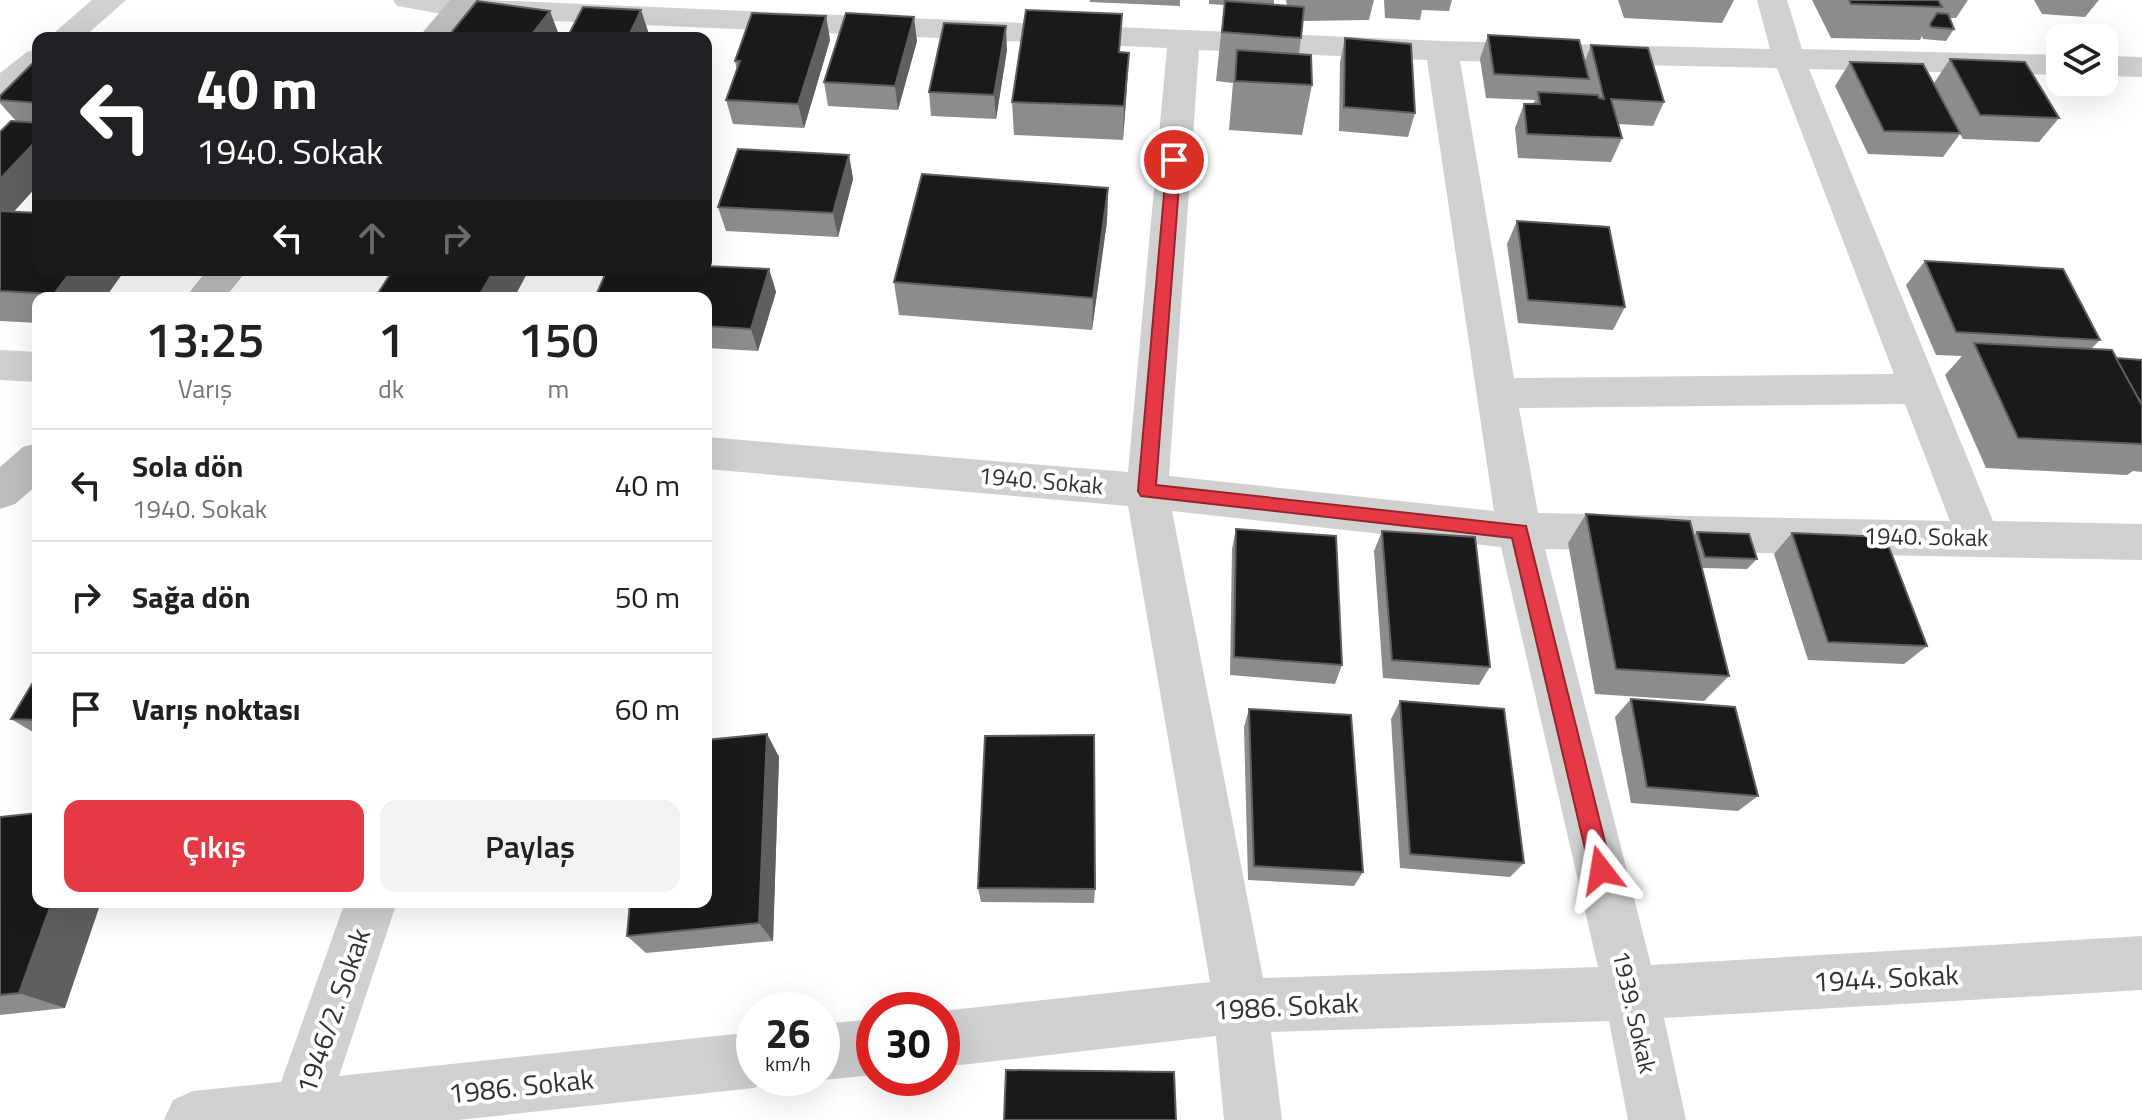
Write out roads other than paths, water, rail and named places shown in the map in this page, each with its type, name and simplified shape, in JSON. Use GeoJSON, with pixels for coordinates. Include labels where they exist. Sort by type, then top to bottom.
{"type":"FeatureCollection","features":[{"type":"Feature","properties":{"kind":"street"},"geometry":{"type":"LineString","coordinates":[[71,32],[111,0]]}},
{"type":"Feature","properties":{"kind":"street"},"geometry":{"type":"LineString","coordinates":[[408,0],[717,32],[1184,40],[1442,51],[2046,65]]}},
{"type":"Feature","properties":{"kind":"street"},"geometry":{"type":"LineString","coordinates":[[1772,0],[1789,59],[1978,538]]}},
{"type":"Feature","properties":{"kind":"street"},"geometry":{"type":"LineString","coordinates":[[439,32],[463,4]]}},
{"type":"Feature","properties":{"kind":"street"},"geometry":{"type":"LineString","coordinates":[[1184,40],[1147,491],[1241,1006],[1253,1120]]}},
{"type":"Feature","properties":{"kind":"street","name":"1939. Sokak"},"geometry":{"type":"LineString","coordinates":[[1442,51],[1519,531],[1631,993],[1657,1120]]}},
{"type":"Feature","properties":{"kind":"street"},"geometry":{"type":"LineString","coordinates":[[0,89],[32,64]]}},
{"type":"Feature","properties":{"kind":"street"},"geometry":{"type":"LineString","coordinates":[[2118,66],[2142,67]]}},
{"type":"Feature","properties":{"kind":"street"},"geometry":{"type":"LineString","coordinates":[[209,292],[223,276]]}},
{"type":"Feature","properties":{"kind":"street"},"geometry":{"type":"LineString","coordinates":[[0,365],[32,367]]}},
{"type":"Feature","properties":{"kind":"street"},"geometry":{"type":"LineString","coordinates":[[1497,393],[1920,389]]}},
{"type":"Feature","properties":{"kind":"street","name":"1940. Sokak"},"geometry":{"type":"LineString","coordinates":[[712,454],[1147,491],[1519,531],[2142,542]]}},
{"type":"Feature","properties":{"kind":"street"},"geometry":{"type":"LineString","coordinates":[[0,492],[32,464]]}},
{"type":"Feature","properties":{"kind":"street","name":"1946/2. Sokak"},"geometry":{"type":"LineString","coordinates":[[298,1115],[369,908]]}},
{"type":"Feature","properties":{"kind":"street","name":"1944. Sokak"},"geometry":{"type":"LineString","coordinates":[[1631,993],[2142,963]]}},
{"type":"Feature","properties":{"kind":"street","name":"1986. Sokak"},"geometry":{"type":"LineString","coordinates":[[960,1037],[1241,1006],[1631,993]]}},
{"type":"Feature","properties":{"kind":"street","name":"1986. Sokak"},"geometry":{"type":"LineString","coordinates":[[193,1120],[298,1115],[736,1062]]}}]}
